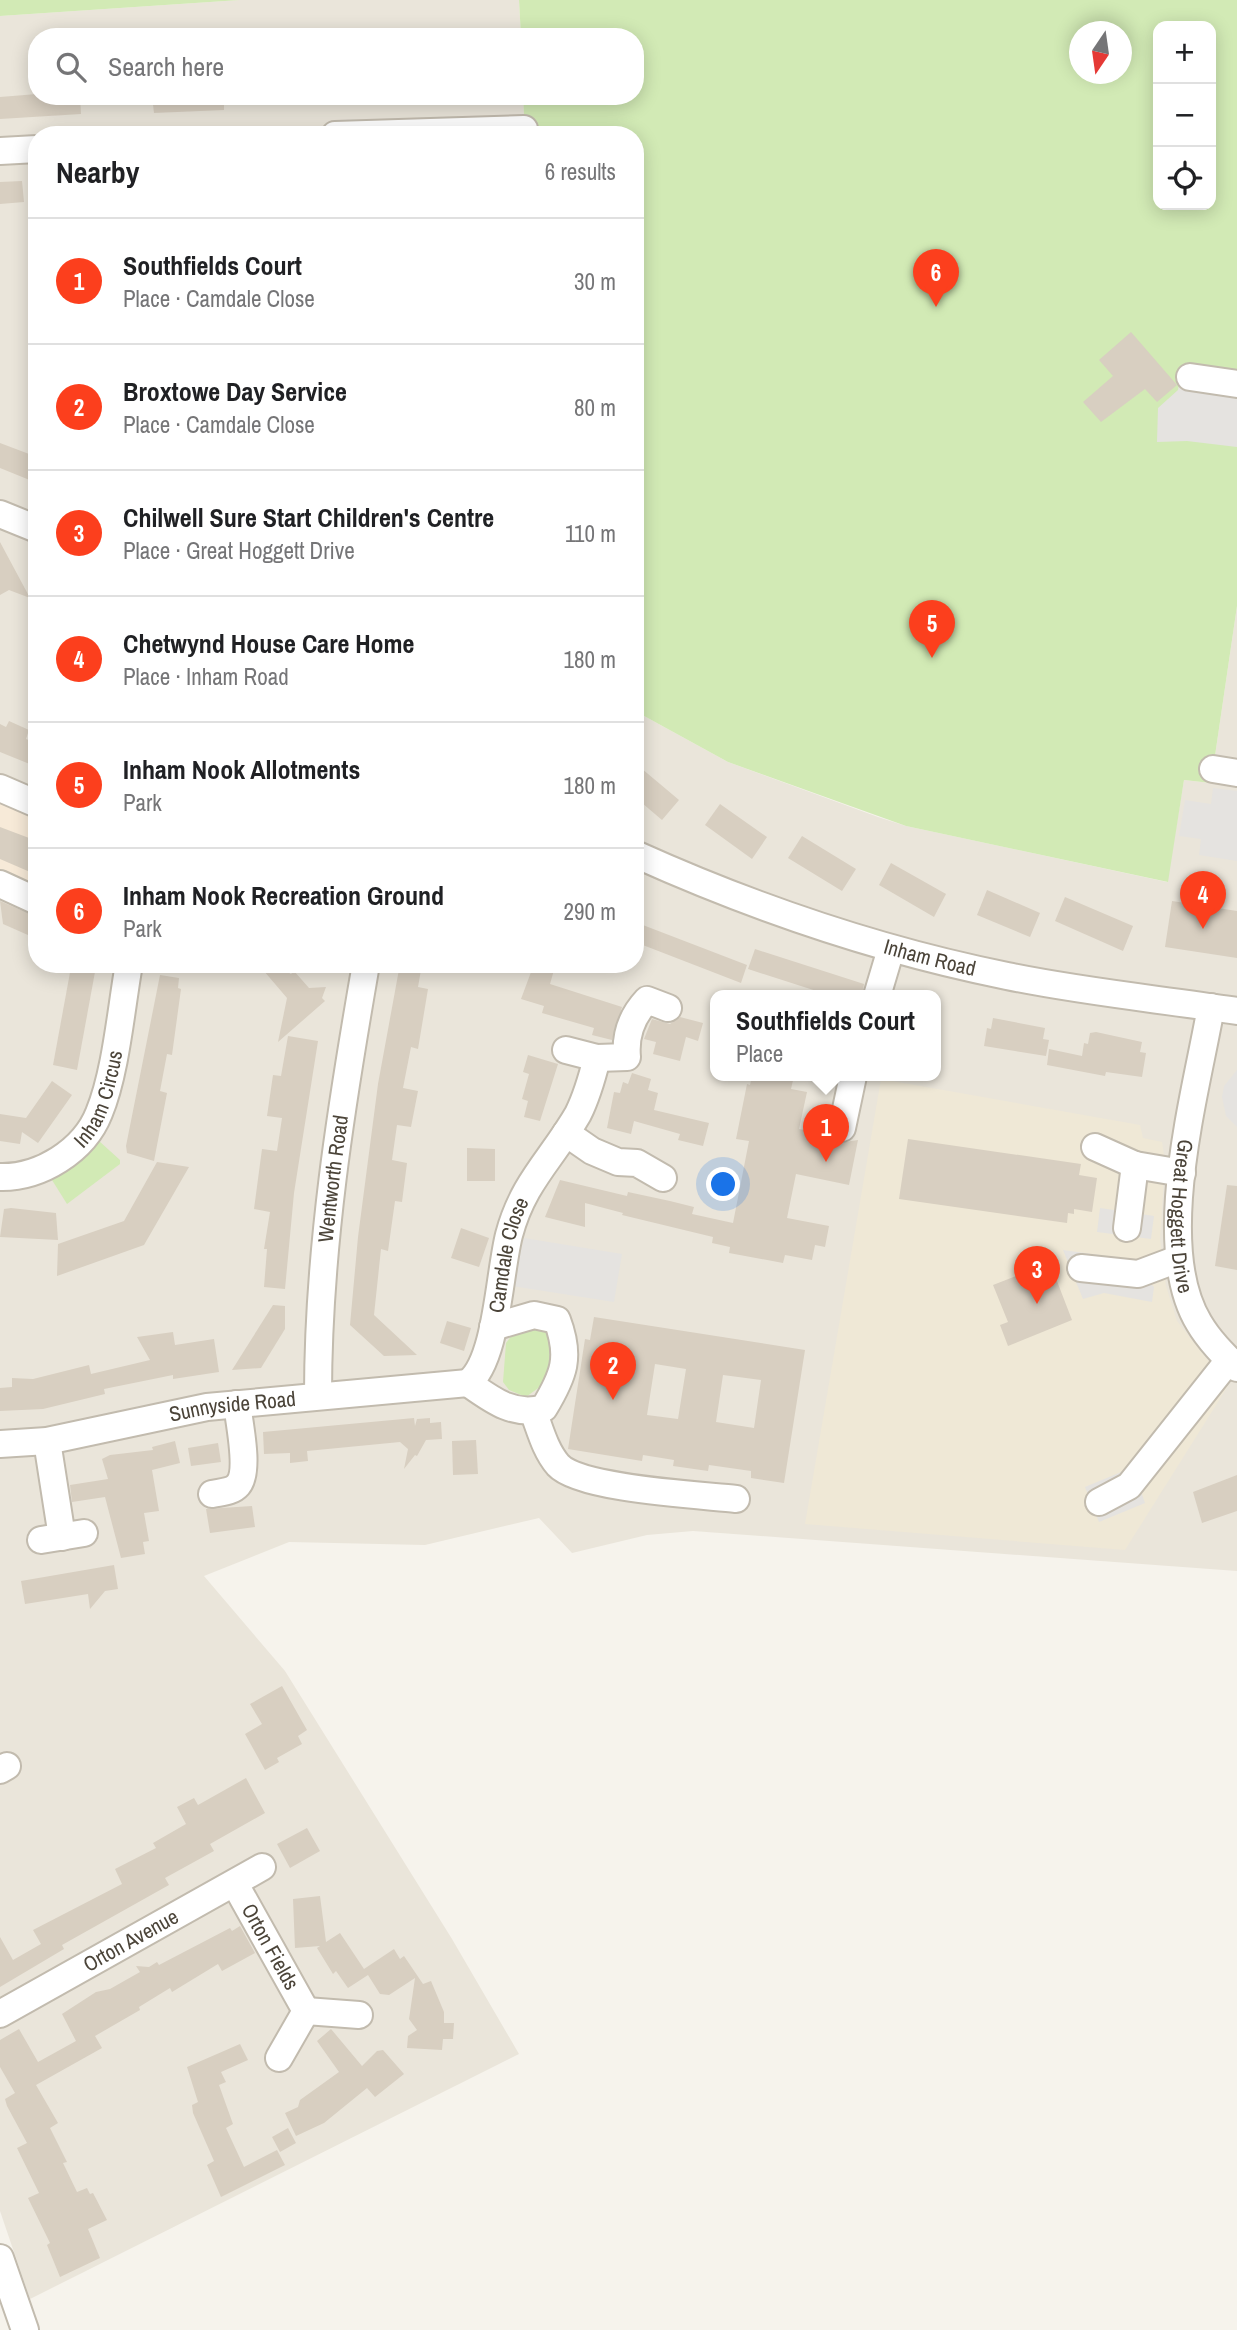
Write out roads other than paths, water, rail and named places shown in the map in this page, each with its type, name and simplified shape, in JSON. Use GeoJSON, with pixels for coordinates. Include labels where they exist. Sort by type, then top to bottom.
{"type":"FeatureCollection","features":[{"type":"Feature","properties":{"kind":"street"},"geometry":{"type":"LineString","coordinates":[[0,151],[28,149]]}},
{"type":"Feature","properties":{"kind":"street"},"geometry":{"type":"LineString","coordinates":[[1190,377],[1237,384]]}},
{"type":"Feature","properties":{"kind":"street"},"geometry":{"type":"LineString","coordinates":[[0,514],[28,525]]}},
{"type":"Feature","properties":{"kind":"street"},"geometry":{"type":"LineString","coordinates":[[0,788],[28,800]]}},
{"type":"Feature","properties":{"kind":"street","name":"Inham Road"},"geometry":{"type":"LineString","coordinates":[[644,858],[775,913],[891,949],[1006,976],[1224,1009]]}},
{"type":"Feature","properties":{"kind":"street"},"geometry":{"type":"LineString","coordinates":[[0,884],[28,897]]}},
{"type":"Feature","properties":{"kind":"street"},"geometry":{"type":"LineString","coordinates":[[879,990],[891,949]]}},
{"type":"Feature","properties":{"kind":"street","name":"Inham Circus"},"geometry":{"type":"LineString","coordinates":[[0,1177],[40,1169],[57,1161],[78,1145],[98,1116],[127,973]]}},
{"type":"Feature","properties":{"kind":"street","name":"Wentworth Road"},"geometry":{"type":"LineString","coordinates":[[318,1395],[320,1285],[365,973]]}},
{"type":"Feature","properties":{"kind":"street"},"geometry":{"type":"LineString","coordinates":[[566,1050],[597,1058],[627,1057],[626,1045],[639,1008],[647,1000],[668,1008]]}},
{"type":"Feature","properties":{"kind":"street","name":"Great Hoggett Drive"},"geometry":{"type":"LineString","coordinates":[[1224,1009],[1182,1173],[1177,1213],[1178,1259],[1184,1287],[1199,1323],[1233,1364]]}},
{"type":"Feature","properties":{"kind":"street","name":"Camdale Close"},"geometry":{"type":"LineString","coordinates":[[468,1383],[484,1366],[493,1327],[501,1269],[520,1200],[566,1133],[591,1085],[597,1058]]}},
{"type":"Feature","properties":{"kind":"street"},"geometry":{"type":"LineString","coordinates":[[842,1128],[852,1081]]}},
{"type":"Feature","properties":{"kind":"street"},"geometry":{"type":"LineString","coordinates":[[566,1133],[592,1151],[618,1161],[637,1163],[663,1178]]}},
{"type":"Feature","properties":{"kind":"street"},"geometry":{"type":"LineString","coordinates":[[1095,1147],[1136,1165],[1182,1173]]}},
{"type":"Feature","properties":{"kind":"street"},"geometry":{"type":"LineString","coordinates":[[1126,1228],[1136,1165]]}},
{"type":"Feature","properties":{"kind":"street"},"geometry":{"type":"LineString","coordinates":[[1081,1268],[1138,1274],[1178,1259]]}},
{"type":"Feature","properties":{"kind":"street"},"geometry":{"type":"LineString","coordinates":[[468,1383],[489,1399],[526,1414],[544,1408],[562,1379],[566,1344],[557,1320],[534,1315],[493,1327]]}},
{"type":"Feature","properties":{"kind":"street"},"geometry":{"type":"LineString","coordinates":[[1099,1502],[1129,1486],[1233,1364]]}},
{"type":"Feature","properties":{"kind":"street","name":"Sunnyside Road"},"geometry":{"type":"LineString","coordinates":[[0,1444],[47,1441],[155,1416],[237,1404],[468,1383]]}},
{"type":"Feature","properties":{"kind":"street"},"geometry":{"type":"LineString","coordinates":[[212,1494],[231,1491],[237,1486],[244,1472],[237,1404]]}},
{"type":"Feature","properties":{"kind":"street"},"geometry":{"type":"LineString","coordinates":[[533,1411],[548,1451],[565,1471],[599,1483],[736,1499]]}},
{"type":"Feature","properties":{"kind":"street"},"geometry":{"type":"LineString","coordinates":[[47,1441],[63,1536]]}},
{"type":"Feature","properties":{"kind":"street","name":"Orton Avenue"},"geometry":{"type":"LineString","coordinates":[[0,2014],[262,1867]]}},
{"type":"Feature","properties":{"kind":"street","name":"Orton Fields"},"geometry":{"type":"LineString","coordinates":[[235,1884],[306,2011]]}},
{"type":"Feature","properties":{"kind":"street","name":"Orton Fields"},"geometry":{"type":"LineString","coordinates":[[306,2011],[359,2015]]}},
{"type":"Feature","properties":{"kind":"street","name":"Orton Fields"},"geometry":{"type":"LineString","coordinates":[[279,2058],[306,2011]]}},
{"type":"Feature","properties":{"kind":"street"},"geometry":{"type":"LineString","coordinates":[[0,2258],[6,2293],[25,2330]]}},
{"type":"Feature","properties":{"kind":"place","name":"Inham Nook Recreation Ground"},"geometry":{"type":"Point","coordinates":[936,307]}},
{"type":"Feature","properties":{"kind":"place","name":"Inham Nook Allotments"},"geometry":{"type":"Point","coordinates":[932,658]}},
{"type":"Feature","properties":{"kind":"place","name":"Chetwynd House Care Home"},"geometry":{"type":"Point","coordinates":[1203,929]}},
{"type":"Feature","properties":{"kind":"place","name":"Southfields Court"},"geometry":{"type":"Point","coordinates":[826,1162]}},
{"type":"Feature","properties":{"kind":"place","name":"Chilwell Sure Start Children's Centre"},"geometry":{"type":"Point","coordinates":[1037,1304]}},
{"type":"Feature","properties":{"kind":"place","name":"Broxtowe Day Service"},"geometry":{"type":"Point","coordinates":[613,1400]}}]}
